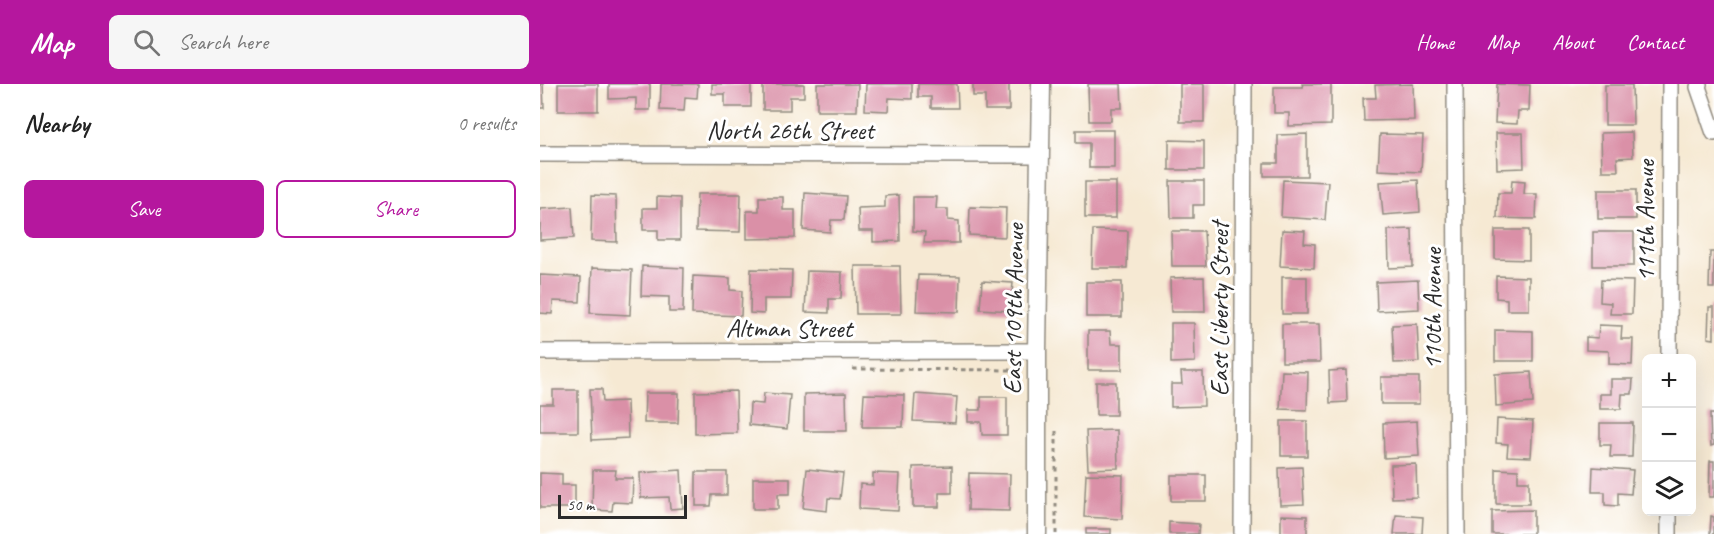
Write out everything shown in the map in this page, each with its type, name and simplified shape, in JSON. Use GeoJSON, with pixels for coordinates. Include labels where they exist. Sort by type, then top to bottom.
{"type":"FeatureCollection","features":[{"type":"Feature","properties":{"kind":"street","name":"East 109th Avenue"},"geometry":{"type":"LineString","coordinates":[[1037,534],[1041,84]]}},
{"type":"Feature","properties":{"kind":"street","name":"East Liberty Street"},"geometry":{"type":"LineString","coordinates":[[1242,534],[1244,84]]}},
{"type":"Feature","properties":{"kind":"street","name":"110th Avenue"},"geometry":{"type":"LineString","coordinates":[[1455,84],[1457,534]]}},
{"type":"Feature","properties":{"kind":"street","name":"111th Avenue"},"geometry":{"type":"LineString","coordinates":[[1669,354],[1670,84]]}},
{"type":"Feature","properties":{"kind":"street"},"geometry":{"type":"LineString","coordinates":[[1699,84],[1698,87],[1714,133]]}},
{"type":"Feature","properties":{"kind":"street","name":"North 26th Street"},"geometry":{"type":"LineString","coordinates":[[540,154],[1040,155]]}},
{"type":"Feature","properties":{"kind":"street","name":"Altman Street"},"geometry":{"type":"LineString","coordinates":[[540,352],[1037,351]]}},
{"type":"Feature","properties":{"kind":"street"},"geometry":{"type":"LineString","coordinates":[[1669,516],[1669,534]]}},
{"type":"Feature","properties":{"kind":"path"},"geometry":{"type":"LineString","coordinates":[[846,369],[1022,370]]}},
{"type":"Feature","properties":{"kind":"building"},"geometry":{"type":"Polygon","coordinates":[[[540,84],[543,84],[544,108],[540,108],[540,84]]]}},
{"type":"Feature","properties":{"kind":"building"},"geometry":{"type":"Polygon","coordinates":[[[558,84],[598,84],[598,111],[558,111],[558,84]]]}},
{"type":"Feature","properties":{"kind":"building"},"geometry":{"type":"Polygon","coordinates":[[[609,84],[650,84],[650,110],[636,110],[636,98],[609,99],[609,84]]]}},
{"type":"Feature","properties":{"kind":"building"},"geometry":{"type":"Polygon","coordinates":[[[661,84],[698,84],[697,98],[685,97],[684,111],[660,110],[661,84]]]}},
{"type":"Feature","properties":{"kind":"building"},"geometry":{"type":"Polygon","coordinates":[[[712,84],[751,84],[751,107],[725,107],[725,94],[712,94],[712,84]]]}},
{"type":"Feature","properties":{"kind":"building"},"geometry":{"type":"Polygon","coordinates":[[[763,84],[804,84],[804,97],[790,97],[790,110],[763,110],[763,84]]]}},
{"type":"Feature","properties":{"kind":"building"},"geometry":{"type":"Polygon","coordinates":[[[817,84],[858,84],[857,111],[817,111],[817,84]]]}},
{"type":"Feature","properties":{"kind":"building"},"geometry":{"type":"Polygon","coordinates":[[[866,84],[912,84],[912,99],[889,98],[888,111],[865,110],[866,84]]]}},
{"type":"Feature","properties":{"kind":"building"},"geometry":{"type":"Polygon","coordinates":[[[918,84],[957,84],[958,108],[931,108],[931,97],[918,97],[918,84]]]}},
{"type":"Feature","properties":{"kind":"building"},"geometry":{"type":"Polygon","coordinates":[[[973,84],[1009,84],[1009,110],[985,110],[985,96],[973,96],[973,84]]]}},
{"type":"Feature","properties":{"kind":"building"},"geometry":{"type":"Polygon","coordinates":[[[1088,84],[1121,84],[1122,108],[1111,108],[1111,121],[1089,121],[1088,84]]]}},
{"type":"Feature","properties":{"kind":"building"},"geometry":{"type":"Polygon","coordinates":[[[1180,84],[1204,84],[1204,122],[1180,122],[1180,84]]]}},
{"type":"Feature","properties":{"kind":"building"},"geometry":{"type":"Polygon","coordinates":[[[1302,84],[1331,84],[1331,125],[1289,126],[1289,113],[1274,113],[1274,87],[1303,87],[1302,84]]]}},
{"type":"Feature","properties":{"kind":"building"},"geometry":{"type":"Polygon","coordinates":[[[1413,84],[1414,120],[1364,121],[1363,98],[1376,98],[1375,85],[1413,84]]]}},
{"type":"Feature","properties":{"kind":"building"},"geometry":{"type":"Polygon","coordinates":[[[1497,84],[1530,85],[1529,111],[1518,111],[1517,124],[1495,123],[1497,84]]]}},
{"type":"Feature","properties":{"kind":"building"},"geometry":{"type":"Polygon","coordinates":[[[1605,85],[1632,85],[1633,125],[1605,125],[1605,85]]]}},
{"type":"Feature","properties":{"kind":"building"},"geometry":{"type":"Polygon","coordinates":[[[1076,130],[1114,130],[1114,168],[1089,168],[1089,143],[1076,143],[1076,130]]]}},
{"type":"Feature","properties":{"kind":"building"},"geometry":{"type":"Polygon","coordinates":[[[1632,132],[1633,157],[1617,158],[1618,171],[1602,171],[1601,133],[1632,132]]]}},
{"type":"Feature","properties":{"kind":"building"},"geometry":{"type":"Polygon","coordinates":[[[1496,133],[1523,133],[1524,168],[1497,169],[1496,133]]]}},
{"type":"Feature","properties":{"kind":"building"},"geometry":{"type":"Polygon","coordinates":[[[1307,134],[1307,176],[1264,176],[1264,163],[1278,163],[1278,135],[1307,134]]]}},
{"type":"Feature","properties":{"kind":"building"},"geometry":{"type":"Polygon","coordinates":[[[1380,134],[1423,135],[1421,172],[1378,170],[1380,134]]]}},
{"type":"Feature","properties":{"kind":"building"},"geometry":{"type":"Polygon","coordinates":[[[1169,140],[1204,141],[1204,170],[1169,170],[1169,140]]]}},
{"type":"Feature","properties":{"kind":"building"},"geometry":{"type":"Polygon","coordinates":[[[1283,180],[1328,182],[1325,220],[1281,217],[1283,180]]]}},
{"type":"Feature","properties":{"kind":"building"},"geometry":{"type":"Polygon","coordinates":[[[1418,180],[1420,212],[1383,215],[1380,182],[1418,180]]]}},
{"type":"Feature","properties":{"kind":"building"},"geometry":{"type":"Polygon","coordinates":[[[1512,180],[1525,181],[1524,194],[1537,194],[1536,219],[1497,218],[1498,193],[1511,193],[1512,180]]]}},
{"type":"Feature","properties":{"kind":"building"},"geometry":{"type":"Polygon","coordinates":[[[1170,181],[1204,181],[1204,205],[1193,205],[1193,218],[1171,218],[1170,181]]]}},
{"type":"Feature","properties":{"kind":"building"},"geometry":{"type":"Polygon","coordinates":[[[1085,182],[1116,182],[1116,218],[1085,218],[1085,182]]]}},
{"type":"Feature","properties":{"kind":"building"},"geometry":{"type":"Polygon","coordinates":[[[1598,190],[1636,190],[1636,219],[1598,219],[1598,190]]]}},
{"type":"Feature","properties":{"kind":"building"},"geometry":{"type":"Polygon","coordinates":[[[805,193],[846,196],[844,220],[831,220],[830,232],[803,230],[805,193]]]}},
{"type":"Feature","properties":{"kind":"building"},"geometry":{"type":"Polygon","coordinates":[[[697,194],[741,194],[740,232],[696,231],[697,194]]]}},
{"type":"Feature","properties":{"kind":"building"},"geometry":{"type":"Polygon","coordinates":[[[592,195],[616,196],[617,242],[591,241],[592,195]]]}},
{"type":"Feature","properties":{"kind":"building"},"geometry":{"type":"Polygon","coordinates":[[[899,195],[900,241],[873,242],[873,231],[859,231],[858,208],[885,207],[885,196],[899,195]]]}},
{"type":"Feature","properties":{"kind":"building"},"geometry":{"type":"Polygon","coordinates":[[[657,197],[680,198],[680,240],[658,240],[658,230],[643,230],[643,208],[657,208],[657,197]]]}},
{"type":"Feature","properties":{"kind":"building"},"geometry":{"type":"Polygon","coordinates":[[[759,197],[783,197],[783,210],[795,210],[795,238],[747,239],[747,211],[759,211],[759,197]]]}},
{"type":"Feature","properties":{"kind":"building"},"geometry":{"type":"Polygon","coordinates":[[[913,197],[937,197],[936,209],[948,209],[948,220],[959,221],[959,243],[924,243],[925,232],[913,231],[913,197]]]}},
{"type":"Feature","properties":{"kind":"building"},"geometry":{"type":"Polygon","coordinates":[[[572,207],[574,238],[540,240],[540,209],[572,207]]]}},
{"type":"Feature","properties":{"kind":"building"},"geometry":{"type":"Polygon","coordinates":[[[970,207],[1006,208],[1005,237],[969,235],[970,207]]]}},
{"type":"Feature","properties":{"kind":"building"},"geometry":{"type":"Polygon","coordinates":[[[1412,229],[1413,267],[1389,268],[1388,230],[1412,229]]]}},
{"type":"Feature","properties":{"kind":"building"},"geometry":{"type":"Polygon","coordinates":[[[1093,230],[1128,231],[1127,268],[1092,268],[1093,230]]]}},
{"type":"Feature","properties":{"kind":"building"},"geometry":{"type":"Polygon","coordinates":[[[1282,230],[1305,231],[1304,243],[1315,244],[1314,268],[1280,266],[1282,230]]]}},
{"type":"Feature","properties":{"kind":"building"},"geometry":{"type":"Polygon","coordinates":[[[1495,230],[1529,230],[1529,260],[1495,259],[1495,230]]]}},
{"type":"Feature","properties":{"kind":"building"},"geometry":{"type":"Polygon","coordinates":[[[1171,231],[1204,231],[1206,266],[1172,266],[1171,231]]]}},
{"type":"Feature","properties":{"kind":"building"},"geometry":{"type":"Polygon","coordinates":[[[1593,232],[1634,232],[1634,266],[1593,266],[1593,232]]]}},
{"type":"Feature","properties":{"kind":"building"},"geometry":{"type":"Polygon","coordinates":[[[1710,252],[1714,252],[1714,288],[1709,288],[1710,252]]]}},
{"type":"Feature","properties":{"kind":"building"},"geometry":{"type":"Polygon","coordinates":[[[642,266],[684,268],[683,312],[669,312],[669,297],[641,296],[642,266]]]}},
{"type":"Feature","properties":{"kind":"building"},"geometry":{"type":"Polygon","coordinates":[[[855,266],[900,266],[901,314],[856,314],[855,266]]]}},
{"type":"Feature","properties":{"kind":"building"},"geometry":{"type":"Polygon","coordinates":[[[592,268],[632,270],[630,315],[590,313],[592,268]]]}},
{"type":"Feature","properties":{"kind":"building"},"geometry":{"type":"Polygon","coordinates":[[[751,269],[792,270],[791,299],[764,299],[764,314],[750,313],[751,269]]]}},
{"type":"Feature","properties":{"kind":"building"},"geometry":{"type":"Polygon","coordinates":[[[807,271],[842,272],[841,299],[829,299],[829,313],[805,312],[807,271]]]}},
{"type":"Feature","properties":{"kind":"building"},"geometry":{"type":"Polygon","coordinates":[[[540,275],[581,277],[580,302],[553,301],[552,314],[540,313],[540,275]]]}},
{"type":"Feature","properties":{"kind":"building"},"geometry":{"type":"Polygon","coordinates":[[[918,275],[960,276],[959,312],[916,311],[918,275]]]}},
{"type":"Feature","properties":{"kind":"building"},"geometry":{"type":"Polygon","coordinates":[[[693,276],[730,278],[730,290],[742,291],[741,316],[692,314],[693,276]]]}},
{"type":"Feature","properties":{"kind":"building"},"geometry":{"type":"Polygon","coordinates":[[[1496,276],[1529,277],[1529,310],[1507,310],[1507,299],[1496,298],[1496,276]]]}},
{"type":"Feature","properties":{"kind":"building"},"geometry":{"type":"Polygon","coordinates":[[[1204,277],[1205,312],[1171,312],[1170,278],[1204,277]]]}},
{"type":"Feature","properties":{"kind":"building"},"geometry":{"type":"Polygon","coordinates":[[[1282,277],[1307,277],[1307,314],[1282,314],[1282,277]]]}},
{"type":"Feature","properties":{"kind":"building"},"geometry":{"type":"Polygon","coordinates":[[[1418,280],[1419,309],[1377,311],[1376,282],[1418,280]]]}},
{"type":"Feature","properties":{"kind":"building"},"geometry":{"type":"Polygon","coordinates":[[[1601,280],[1633,281],[1632,314],[1610,314],[1611,303],[1600,302],[1601,280]]]}},
{"type":"Feature","properties":{"kind":"building"},"geometry":{"type":"Polygon","coordinates":[[[982,281],[1013,283],[1010,311],[980,309],[982,281]]]}},
{"type":"Feature","properties":{"kind":"building"},"geometry":{"type":"Polygon","coordinates":[[[1086,282],[1122,282],[1122,317],[1086,317],[1086,282]]]}},
{"type":"Feature","properties":{"kind":"building"},"geometry":{"type":"Polygon","coordinates":[[[1709,307],[1714,307],[1714,339],[1708,338],[1709,307]]]}},
{"type":"Feature","properties":{"kind":"building"},"geometry":{"type":"Polygon","coordinates":[[[1171,323],[1194,323],[1195,362],[1171,363],[1171,323]]]}},
{"type":"Feature","properties":{"kind":"building"},"geometry":{"type":"Polygon","coordinates":[[[1282,324],[1319,324],[1320,362],[1282,362],[1282,324]]]}},
{"type":"Feature","properties":{"kind":"building"},"geometry":{"type":"Polygon","coordinates":[[[1417,324],[1419,362],[1394,363],[1392,325],[1417,324]]]}},
{"type":"Feature","properties":{"kind":"building"},"geometry":{"type":"Polygon","coordinates":[[[1599,325],[1622,326],[1621,339],[1633,339],[1632,365],[1609,364],[1609,351],[1586,350],[1586,337],[1598,338],[1599,325]]]}},
{"type":"Feature","properties":{"kind":"building"},"geometry":{"type":"Polygon","coordinates":[[[1495,330],[1533,331],[1533,361],[1495,361],[1495,330]]]}},
{"type":"Feature","properties":{"kind":"building"},"geometry":{"type":"Polygon","coordinates":[[[1088,331],[1110,331],[1111,344],[1122,344],[1122,370],[1088,370],[1088,331]]]}},
{"type":"Feature","properties":{"kind":"building"},"geometry":{"type":"Polygon","coordinates":[[[1346,370],[1347,402],[1330,403],[1329,371],[1346,370]]]}},
{"type":"Feature","properties":{"kind":"building"},"geometry":{"type":"Polygon","coordinates":[[[1282,371],[1308,372],[1307,410],[1280,409],[1282,371]]]}},
{"type":"Feature","properties":{"kind":"building"},"geometry":{"type":"Polygon","coordinates":[[[1181,372],[1203,372],[1204,406],[1171,407],[1171,384],[1182,384],[1181,372]]]}},
{"type":"Feature","properties":{"kind":"building"},"geometry":{"type":"Polygon","coordinates":[[[1531,372],[1533,403],[1496,406],[1495,374],[1531,372]]]}},
{"type":"Feature","properties":{"kind":"building"},"geometry":{"type":"Polygon","coordinates":[[[1381,377],[1419,377],[1419,404],[1381,404],[1381,377]]]}},
{"type":"Feature","properties":{"kind":"building"},"geometry":{"type":"Polygon","coordinates":[[[1611,379],[1633,379],[1632,394],[1622,394],[1621,409],[1600,409],[1600,394],[1611,394],[1611,379]]]}},
{"type":"Feature","properties":{"kind":"building"},"geometry":{"type":"Polygon","coordinates":[[[1096,382],[1116,382],[1116,415],[1096,415],[1096,382]]]}},
{"type":"Feature","properties":{"kind":"building"},"geometry":{"type":"Polygon","coordinates":[[[590,389],[602,389],[603,402],[627,401],[628,438],[592,440],[590,389]]]}},
{"type":"Feature","properties":{"kind":"building"},"geometry":{"type":"Polygon","coordinates":[[[553,390],[578,390],[578,432],[540,432],[540,404],[553,404],[553,390]]]}},
{"type":"Feature","properties":{"kind":"building"},"geometry":{"type":"Polygon","coordinates":[[[736,391],[737,433],[695,434],[695,392],[736,391]]]}},
{"type":"Feature","properties":{"kind":"building"},"geometry":{"type":"Polygon","coordinates":[[[645,393],[679,393],[678,423],[644,423],[645,393]]]}},
{"type":"Feature","properties":{"kind":"building"},"geometry":{"type":"Polygon","coordinates":[[[764,393],[790,395],[787,429],[749,425],[750,403],[763,404],[764,393]]]}},
{"type":"Feature","properties":{"kind":"building"},"geometry":{"type":"Polygon","coordinates":[[[846,393],[847,431],[804,431],[804,394],[846,393]]]}},
{"type":"Feature","properties":{"kind":"building"},"geometry":{"type":"Polygon","coordinates":[[[864,394],[904,395],[903,427],[862,427],[864,394]]]}},
{"type":"Feature","properties":{"kind":"building"},"geometry":{"type":"Polygon","coordinates":[[[915,394],[957,397],[955,423],[913,421],[915,394]]]}},
{"type":"Feature","properties":{"kind":"building"},"geometry":{"type":"Polygon","coordinates":[[[981,397],[1007,397],[1007,435],[982,435],[981,422],[968,422],[968,410],[981,410],[981,397]]]}},
{"type":"Feature","properties":{"kind":"building"},"geometry":{"type":"Polygon","coordinates":[[[1710,414],[1714,414],[1714,445],[1711,446],[1710,414]]]}},
{"type":"Feature","properties":{"kind":"building"},"geometry":{"type":"Polygon","coordinates":[[[1497,419],[1533,421],[1531,457],[1507,456],[1508,444],[1496,443],[1497,419]]]}},
{"type":"Feature","properties":{"kind":"building"},"geometry":{"type":"Polygon","coordinates":[[[1281,421],[1307,421],[1307,456],[1281,456],[1281,421]]]}},
{"type":"Feature","properties":{"kind":"building"},"geometry":{"type":"Polygon","coordinates":[[[1417,421],[1419,456],[1384,458],[1383,423],[1417,421]]]}},
{"type":"Feature","properties":{"kind":"building"},"geometry":{"type":"Polygon","coordinates":[[[1600,423],[1633,423],[1632,457],[1610,457],[1611,445],[1600,445],[1600,423]]]}},
{"type":"Feature","properties":{"kind":"building"},"geometry":{"type":"Polygon","coordinates":[[[1117,430],[1118,468],[1088,469],[1086,431],[1117,430]]]}},
{"type":"Feature","properties":{"kind":"building"},"geometry":{"type":"Polygon","coordinates":[[[1710,461],[1714,461],[1714,497],[1709,497],[1710,461]]]}},
{"type":"Feature","properties":{"kind":"building"},"geometry":{"type":"Polygon","coordinates":[[[1416,464],[1417,497],[1392,498],[1391,465],[1416,464]]]}},
{"type":"Feature","properties":{"kind":"building"},"geometry":{"type":"Polygon","coordinates":[[[952,466],[952,493],[939,493],[939,507],[913,507],[913,467],[952,466]]]}},
{"type":"Feature","properties":{"kind":"building"},"geometry":{"type":"Polygon","coordinates":[[[1302,467],[1304,504],[1280,505],[1279,468],[1302,467]]]}},
{"type":"Feature","properties":{"kind":"building"},"geometry":{"type":"Polygon","coordinates":[[[1593,467],[1633,470],[1631,494],[1618,493],[1618,506],[1605,505],[1605,492],[1592,492],[1593,467]]]}},
{"type":"Feature","properties":{"kind":"building"},"geometry":{"type":"Polygon","coordinates":[[[807,469],[843,473],[840,499],[828,498],[827,511],[803,508],[807,469]]]}},
{"type":"Feature","properties":{"kind":"building"},"geometry":{"type":"Polygon","coordinates":[[[1496,469],[1518,470],[1518,481],[1529,481],[1529,504],[1496,504],[1496,469]]]}},
{"type":"Feature","properties":{"kind":"building"},"geometry":{"type":"Polygon","coordinates":[[[593,470],[616,470],[615,478],[633,478],[632,503],[613,502],[612,511],[592,510],[593,470]]]}},
{"type":"Feature","properties":{"kind":"building"},"geometry":{"type":"Polygon","coordinates":[[[681,470],[683,508],[670,509],[669,497],[641,498],[640,473],[681,470]]]}},
{"type":"Feature","properties":{"kind":"building"},"geometry":{"type":"Polygon","coordinates":[[[696,472],[727,472],[727,495],[712,495],[711,506],[696,506],[696,472]]]}},
{"type":"Feature","properties":{"kind":"building"},"geometry":{"type":"Polygon","coordinates":[[[540,473],[562,474],[562,485],[575,485],[575,508],[540,508],[540,473]]]}},
{"type":"Feature","properties":{"kind":"building"},"geometry":{"type":"Polygon","coordinates":[[[873,473],[900,474],[898,511],[859,509],[860,484],[873,485],[873,473]]]}},
{"type":"Feature","properties":{"kind":"building"},"geometry":{"type":"Polygon","coordinates":[[[969,473],[1010,474],[1009,511],[968,510],[969,473]]]}},
{"type":"Feature","properties":{"kind":"building"},"geometry":{"type":"Polygon","coordinates":[[[1086,474],[1123,475],[1122,519],[1084,517],[1086,474]]]}},
{"type":"Feature","properties":{"kind":"building"},"geometry":{"type":"Polygon","coordinates":[[[1171,475],[1206,475],[1206,501],[1171,501],[1171,475]]]}},
{"type":"Feature","properties":{"kind":"building"},"geometry":{"type":"Polygon","coordinates":[[[753,478],[790,478],[790,494],[778,494],[778,509],[753,509],[753,478]]]}},
{"type":"Feature","properties":{"kind":"building"},"geometry":{"type":"Polygon","coordinates":[[[1533,510],[1533,534],[1492,534],[1492,511],[1533,510]]]}},
{"type":"Feature","properties":{"kind":"building"},"geometry":{"type":"Polygon","coordinates":[[[1281,515],[1307,516],[1307,534],[1281,534],[1281,515]]]}},
{"type":"Feature","properties":{"kind":"building"},"geometry":{"type":"Polygon","coordinates":[[[1396,515],[1423,517],[1422,534],[1394,534],[1396,515]]]}},
{"type":"Feature","properties":{"kind":"building"},"geometry":{"type":"Polygon","coordinates":[[[1711,516],[1714,517],[1714,534],[1710,534],[1711,516]]]}},
{"type":"Feature","properties":{"kind":"building"},"geometry":{"type":"Polygon","coordinates":[[[1169,522],[1199,524],[1198,534],[1169,534],[1169,522]]]}},
{"type":"Feature","properties":{"kind":"building"},"geometry":{"type":"Polygon","coordinates":[[[1086,529],[1111,529],[1111,534],[1086,534],[1086,529]]]}}]}
